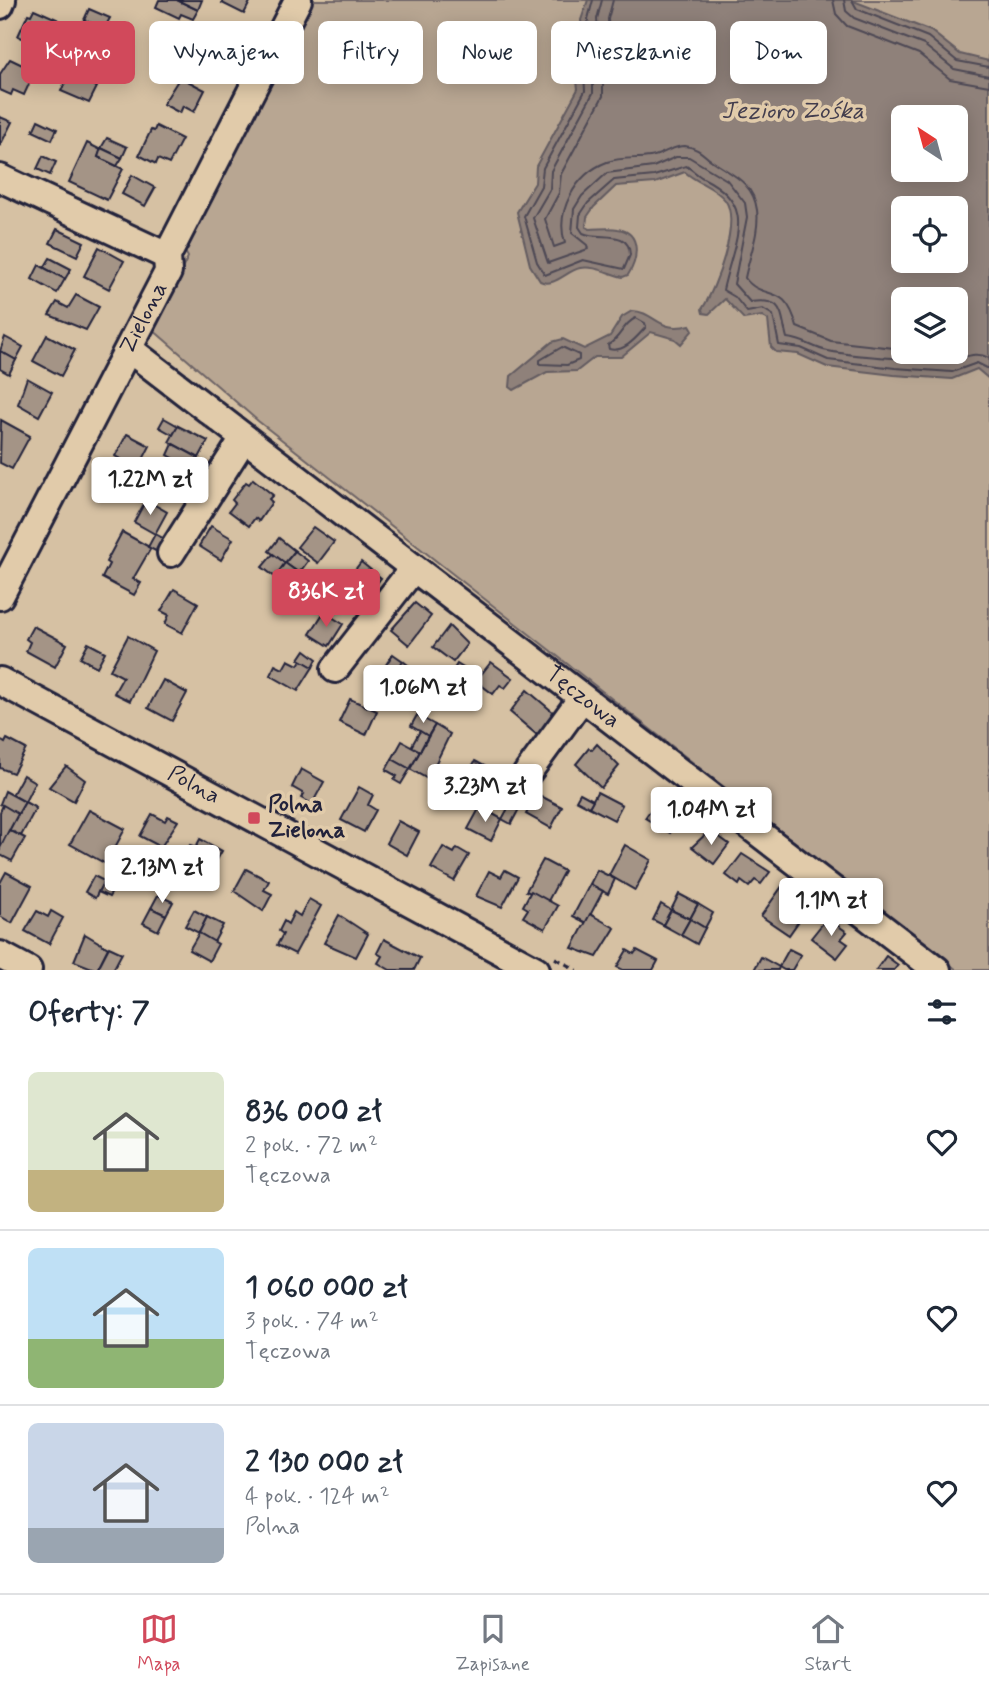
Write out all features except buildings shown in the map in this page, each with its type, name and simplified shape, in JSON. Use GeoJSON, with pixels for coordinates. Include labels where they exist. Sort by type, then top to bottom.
{"type":"FeatureCollection","features":[{"type":"Feature","properties":{"kind":"street","name":"Zielona"},"geometry":{"type":"LineString","coordinates":[[0,596],[168,272],[167,256],[298,0]]}},
{"type":"Feature","properties":{"kind":"street"},"geometry":{"type":"LineString","coordinates":[[0,178],[167,256]]}},
{"type":"Feature","properties":{"kind":"street","name":"Tęczowa"},"geometry":{"type":"LineString","coordinates":[[129,349],[937,970]]}},
{"type":"Feature","properties":{"kind":"street"},"geometry":{"type":"LineString","coordinates":[[171,553],[244,438]]}},
{"type":"Feature","properties":{"kind":"street"},"geometry":{"type":"LineString","coordinates":[[335,669],[413,569]]}},
{"type":"Feature","properties":{"kind":"street","name":"Polna"},"geometry":{"type":"LineString","coordinates":[[0,681],[536,970]]}},
{"type":"Feature","properties":{"kind":"street"},"geometry":{"type":"LineString","coordinates":[[526,775],[582,698]]}},
{"type":"Feature","properties":{"kind":"street"},"geometry":{"type":"LineString","coordinates":[[0,955],[28,970]]}},
{"type":"Feature","properties":{"kind":"shaded area"},"geometry":{"type":"Polygon","coordinates":[[[306,0],[989,0],[989,970],[957,970],[258,421],[152,329],[188,257],[185,252],[266,84],[304,84],[304,21],[296,21],[306,0]]]}},
{"type":"Feature","properties":{"kind":"water","name":"Jezioro Zośka"},"geometry":{"type":"Polygon","coordinates":[[[588,0],[851,0],[931,31],[960,54],[989,61],[989,379],[977,369],[952,379],[827,367],[798,354],[776,352],[771,347],[768,320],[762,316],[744,319],[725,299],[709,314],[703,313],[702,309],[725,255],[730,223],[729,210],[721,196],[685,172],[655,183],[616,186],[587,217],[586,227],[590,229],[615,228],[631,236],[636,248],[628,275],[623,277],[585,267],[555,281],[540,281],[530,265],[517,212],[535,183],[536,166],[578,89],[577,84],[716,84],[716,21],[581,21],[588,0]]]}},
{"type":"Feature","properties":{"kind":"water"},"geometry":{"type":"Polygon","coordinates":[[[632,311],[646,314],[671,327],[690,325],[693,330],[681,344],[675,339],[651,332],[621,357],[595,357],[577,371],[547,372],[514,390],[510,387],[511,376],[552,342],[563,339],[584,349],[610,336],[622,317],[632,311]]]}},
{"type":"Feature","properties":{"kind":"place","name":"Polna Zielona"},"geometry":{"type":"Point","coordinates":[254,818]}}]}
